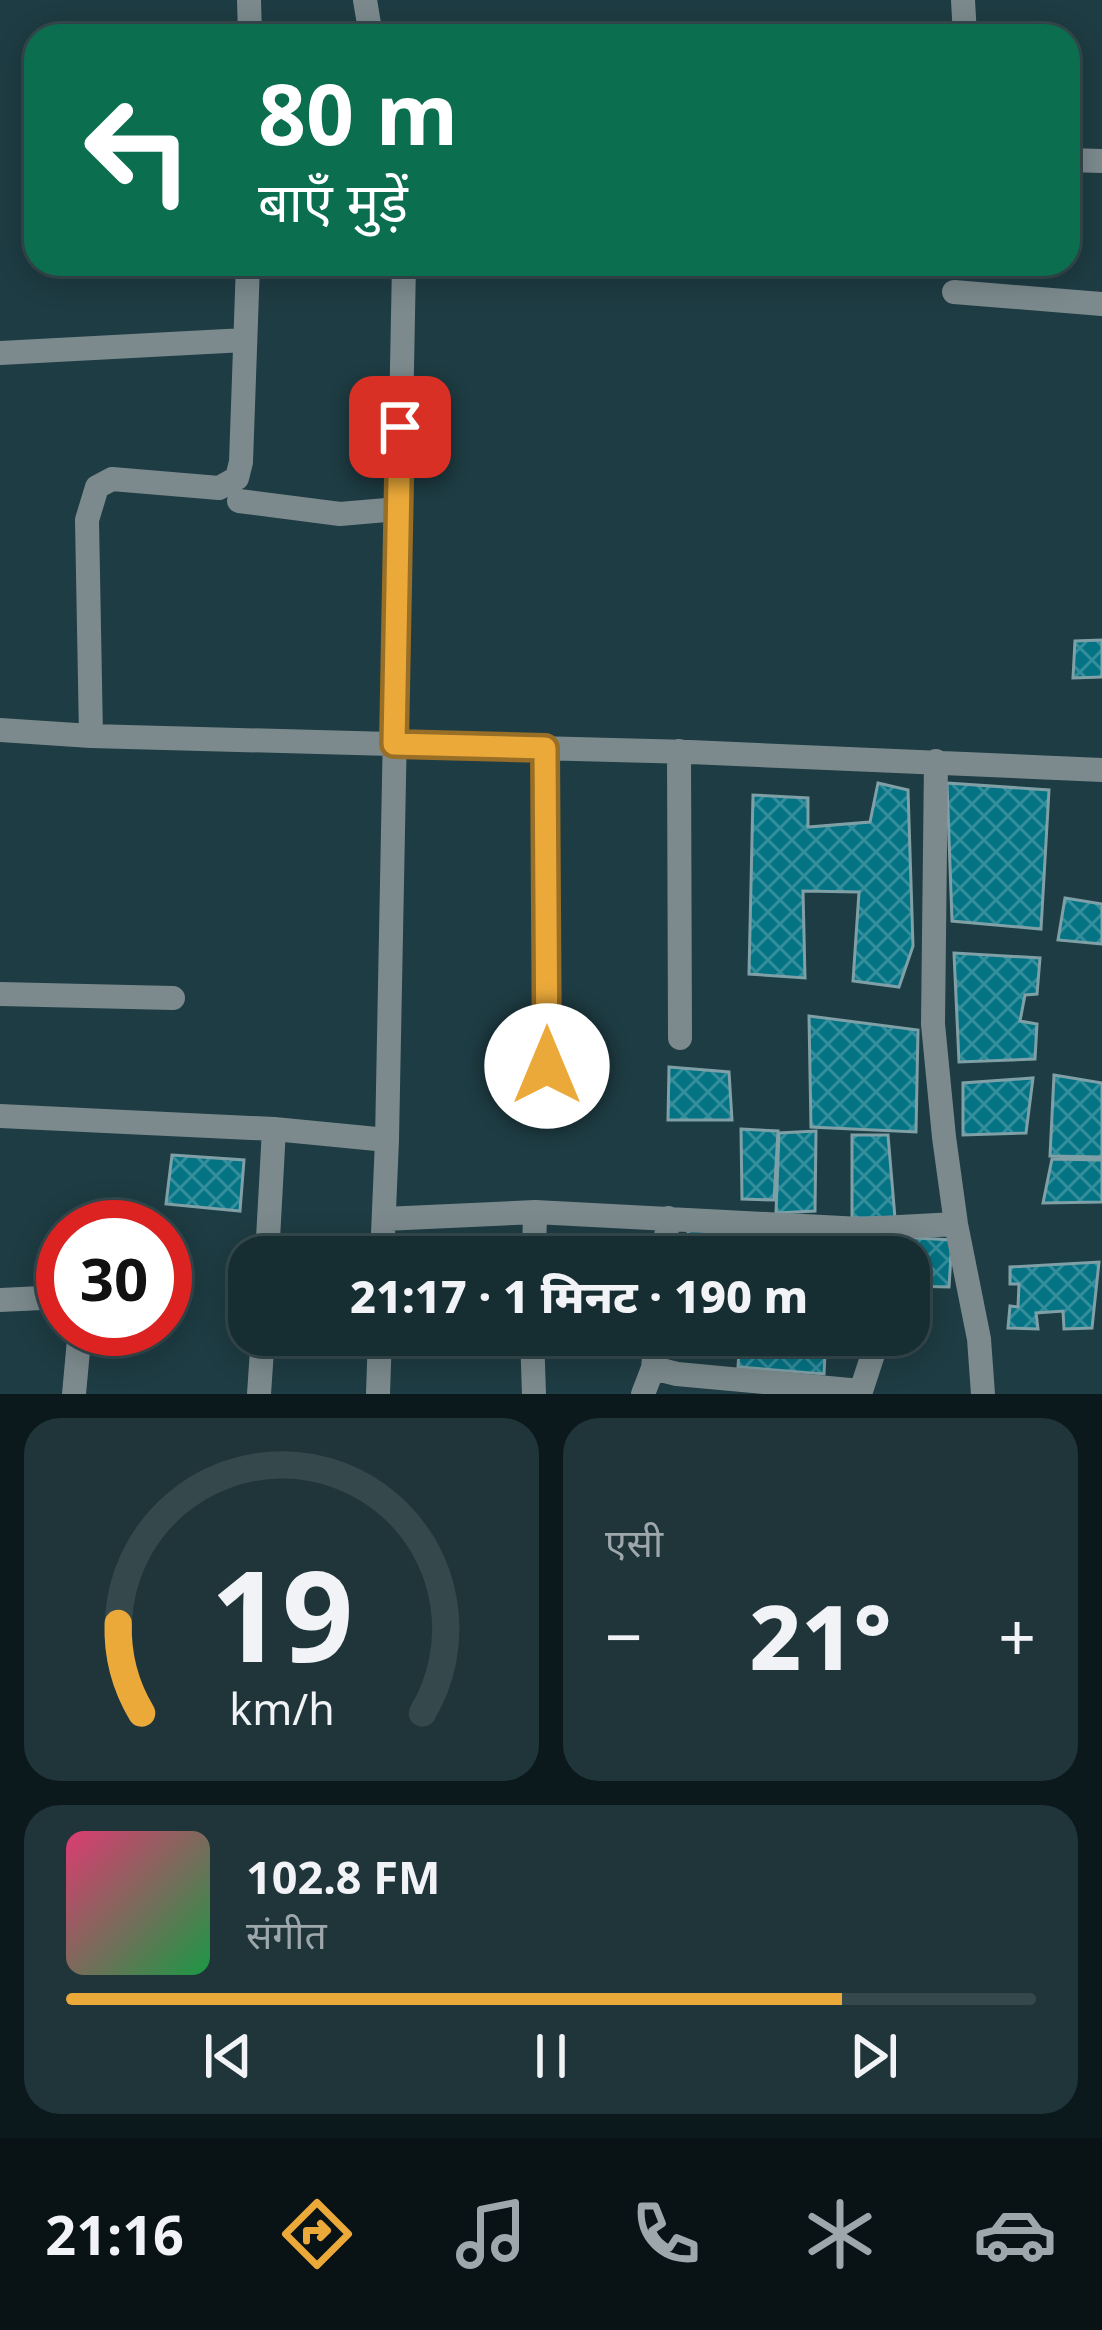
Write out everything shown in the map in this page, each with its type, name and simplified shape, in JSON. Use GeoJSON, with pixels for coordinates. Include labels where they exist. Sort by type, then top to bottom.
{"type":"FeatureCollection","features":[{"type":"Feature","properties":{"kind":"street"},"geometry":{"type":"LineString","coordinates":[[91,736],[86,520],[97,487],[112,479],[220,488],[233,484],[241,462],[248,276]]}},
{"type":"Feature","properties":{"kind":"street"},"geometry":{"type":"LineString","coordinates":[[383,1236],[404,276]]}},
{"type":"Feature","properties":{"kind":"street"},"geometry":{"type":"LineString","coordinates":[[954,292],[1102,304]]}},
{"type":"Feature","properties":{"kind":"street"},"geometry":{"type":"LineString","coordinates":[[0,353],[245,340]]}},
{"type":"Feature","properties":{"kind":"street"},"geometry":{"type":"LineString","coordinates":[[239,501],[340,514],[398,509]]}},
{"type":"Feature","properties":{"kind":"street"},"geometry":{"type":"LineString","coordinates":[[0,730],[679,751],[1102,770]]}},
{"type":"Feature","properties":{"kind":"street"},"geometry":{"type":"LineString","coordinates":[[545,748],[547,1066]]}},
{"type":"Feature","properties":{"kind":"street"},"geometry":{"type":"LineString","coordinates":[[679,751],[680,1038]]}},
{"type":"Feature","properties":{"kind":"street"},"geometry":{"type":"LineString","coordinates":[[936,761],[933,1024],[956,1224],[980,1339],[983,1394]]}},
{"type":"Feature","properties":{"kind":"street"},"geometry":{"type":"LineString","coordinates":[[0,994],[173,998]]}},
{"type":"Feature","properties":{"kind":"street"},"geometry":{"type":"LineString","coordinates":[[0,1116],[274,1129],[387,1140]]}},
{"type":"Feature","properties":{"kind":"street"},"geometry":{"type":"LineString","coordinates":[[268,1236],[274,1129]]}},
{"type":"Feature","properties":{"kind":"street"},"geometry":{"type":"LineString","coordinates":[[384,1220],[535,1212],[861,1229],[956,1224]]}},
{"type":"Feature","properties":{"kind":"street"},"geometry":{"type":"LineString","coordinates":[[534,1236],[535,1212]]}},
{"type":"Feature","properties":{"kind":"street"},"geometry":{"type":"LineString","coordinates":[[666,1236],[668,1217]]}},
{"type":"Feature","properties":{"kind":"street"},"geometry":{"type":"LineString","coordinates":[[861,1229],[862,1236]]}},
{"type":"Feature","properties":{"kind":"street"},"geometry":{"type":"LineString","coordinates":[[0,1300],[36,1298]]}},
{"type":"Feature","properties":{"kind":"street"},"geometry":{"type":"LineString","coordinates":[[74,1394],[78,1356]]}},
{"type":"Feature","properties":{"kind":"street"},"geometry":{"type":"LineString","coordinates":[[259,1394],[261,1356]]}},
{"type":"Feature","properties":{"kind":"street"},"geometry":{"type":"LineString","coordinates":[[378,1394],[379,1356]]}},
{"type":"Feature","properties":{"kind":"street"},"geometry":{"type":"LineString","coordinates":[[533,1356],[534,1394]]}},
{"type":"Feature","properties":{"kind":"street"},"geometry":{"type":"LineString","coordinates":[[644,1394],[654,1356]]}},
{"type":"Feature","properties":{"kind":"street"},"geometry":{"type":"LineString","coordinates":[[653,1368],[861,1391],[872,1356]]}},
{"type":"Feature","properties":{"kind":"building"},"geometry":{"type":"Polygon","coordinates":[[[1102,640],[1102,677],[1073,678],[1075,641],[1102,640]]]}},
{"type":"Feature","properties":{"kind":"building"},"geometry":{"type":"Polygon","coordinates":[[[878,783],[908,790],[913,946],[899,987],[853,981],[859,892],[803,891],[805,978],[749,974],[753,795],[808,798],[808,827],[870,822],[878,783]]]}},
{"type":"Feature","properties":{"kind":"building"},"geometry":{"type":"Polygon","coordinates":[[[947,783],[1049,790],[1041,929],[952,921],[947,783]]]}},
{"type":"Feature","properties":{"kind":"building"},"geometry":{"type":"Polygon","coordinates":[[[1065,898],[1102,904],[1102,944],[1058,940],[1065,898]]]}},
{"type":"Feature","properties":{"kind":"building"},"geometry":{"type":"Polygon","coordinates":[[[954,953],[1040,958],[1037,994],[1025,995],[1020,1021],[1037,1024],[1035,1059],[959,1062],[954,953]]]}},
{"type":"Feature","properties":{"kind":"building"},"geometry":{"type":"Polygon","coordinates":[[[809,1016],[918,1030],[916,1132],[811,1127],[809,1016]]]}},
{"type":"Feature","properties":{"kind":"building"},"geometry":{"type":"Polygon","coordinates":[[[669,1067],[729,1072],[732,1120],[668,1120],[669,1067]]]}},
{"type":"Feature","properties":{"kind":"building"},"geometry":{"type":"Polygon","coordinates":[[[1054,1075],[1102,1083],[1102,1157],[1050,1156],[1054,1075]]]}},
{"type":"Feature","properties":{"kind":"building"},"geometry":{"type":"Polygon","coordinates":[[[1033,1078],[1026,1133],[963,1135],[963,1083],[1033,1078]]]}},
{"type":"Feature","properties":{"kind":"building"},"geometry":{"type":"Polygon","coordinates":[[[741,1129],[778,1131],[774,1200],[742,1199],[741,1129]]]}},
{"type":"Feature","properties":{"kind":"building"},"geometry":{"type":"Polygon","coordinates":[[[816,1131],[815,1211],[776,1213],[779,1133],[816,1131]]]}},
{"type":"Feature","properties":{"kind":"building"},"geometry":{"type":"Polygon","coordinates":[[[852,1135],[888,1135],[895,1218],[852,1218],[852,1135]]]}},
{"type":"Feature","properties":{"kind":"building"},"geometry":{"type":"Polygon","coordinates":[[[172,1155],[244,1160],[240,1211],[192,1206],[192,1200],[166,1200],[172,1155]]]}},
{"type":"Feature","properties":{"kind":"building"},"geometry":{"type":"Polygon","coordinates":[[[1052,1159],[1102,1160],[1102,1202],[1043,1203],[1052,1159]]]}},
{"type":"Feature","properties":{"kind":"building"},"geometry":{"type":"Polygon","coordinates":[[[709,1229],[710,1236],[688,1236],[688,1231],[709,1229]]]}},
{"type":"Feature","properties":{"kind":"building"},"geometry":{"type":"Polygon","coordinates":[[[930,1239],[952,1240],[949,1287],[930,1287],[930,1239]]]}},
{"type":"Feature","properties":{"kind":"building"},"geometry":{"type":"Polygon","coordinates":[[[1099,1262],[1092,1328],[1064,1329],[1063,1311],[1036,1313],[1038,1329],[1008,1328],[1010,1306],[1018,1307],[1019,1284],[1010,1284],[1010,1267],[1099,1262]]]}},
{"type":"Feature","properties":{"kind":"building"},"geometry":{"type":"Polygon","coordinates":[[[739,1356],[825,1356],[824,1374],[738,1367],[739,1356]]]}},
{"type":"Feature","properties":{"kind":"route"},"geometry":{"type":"LineString","coordinates":[[400,427],[394,744],[545,748],[547,1066]]}}]}
